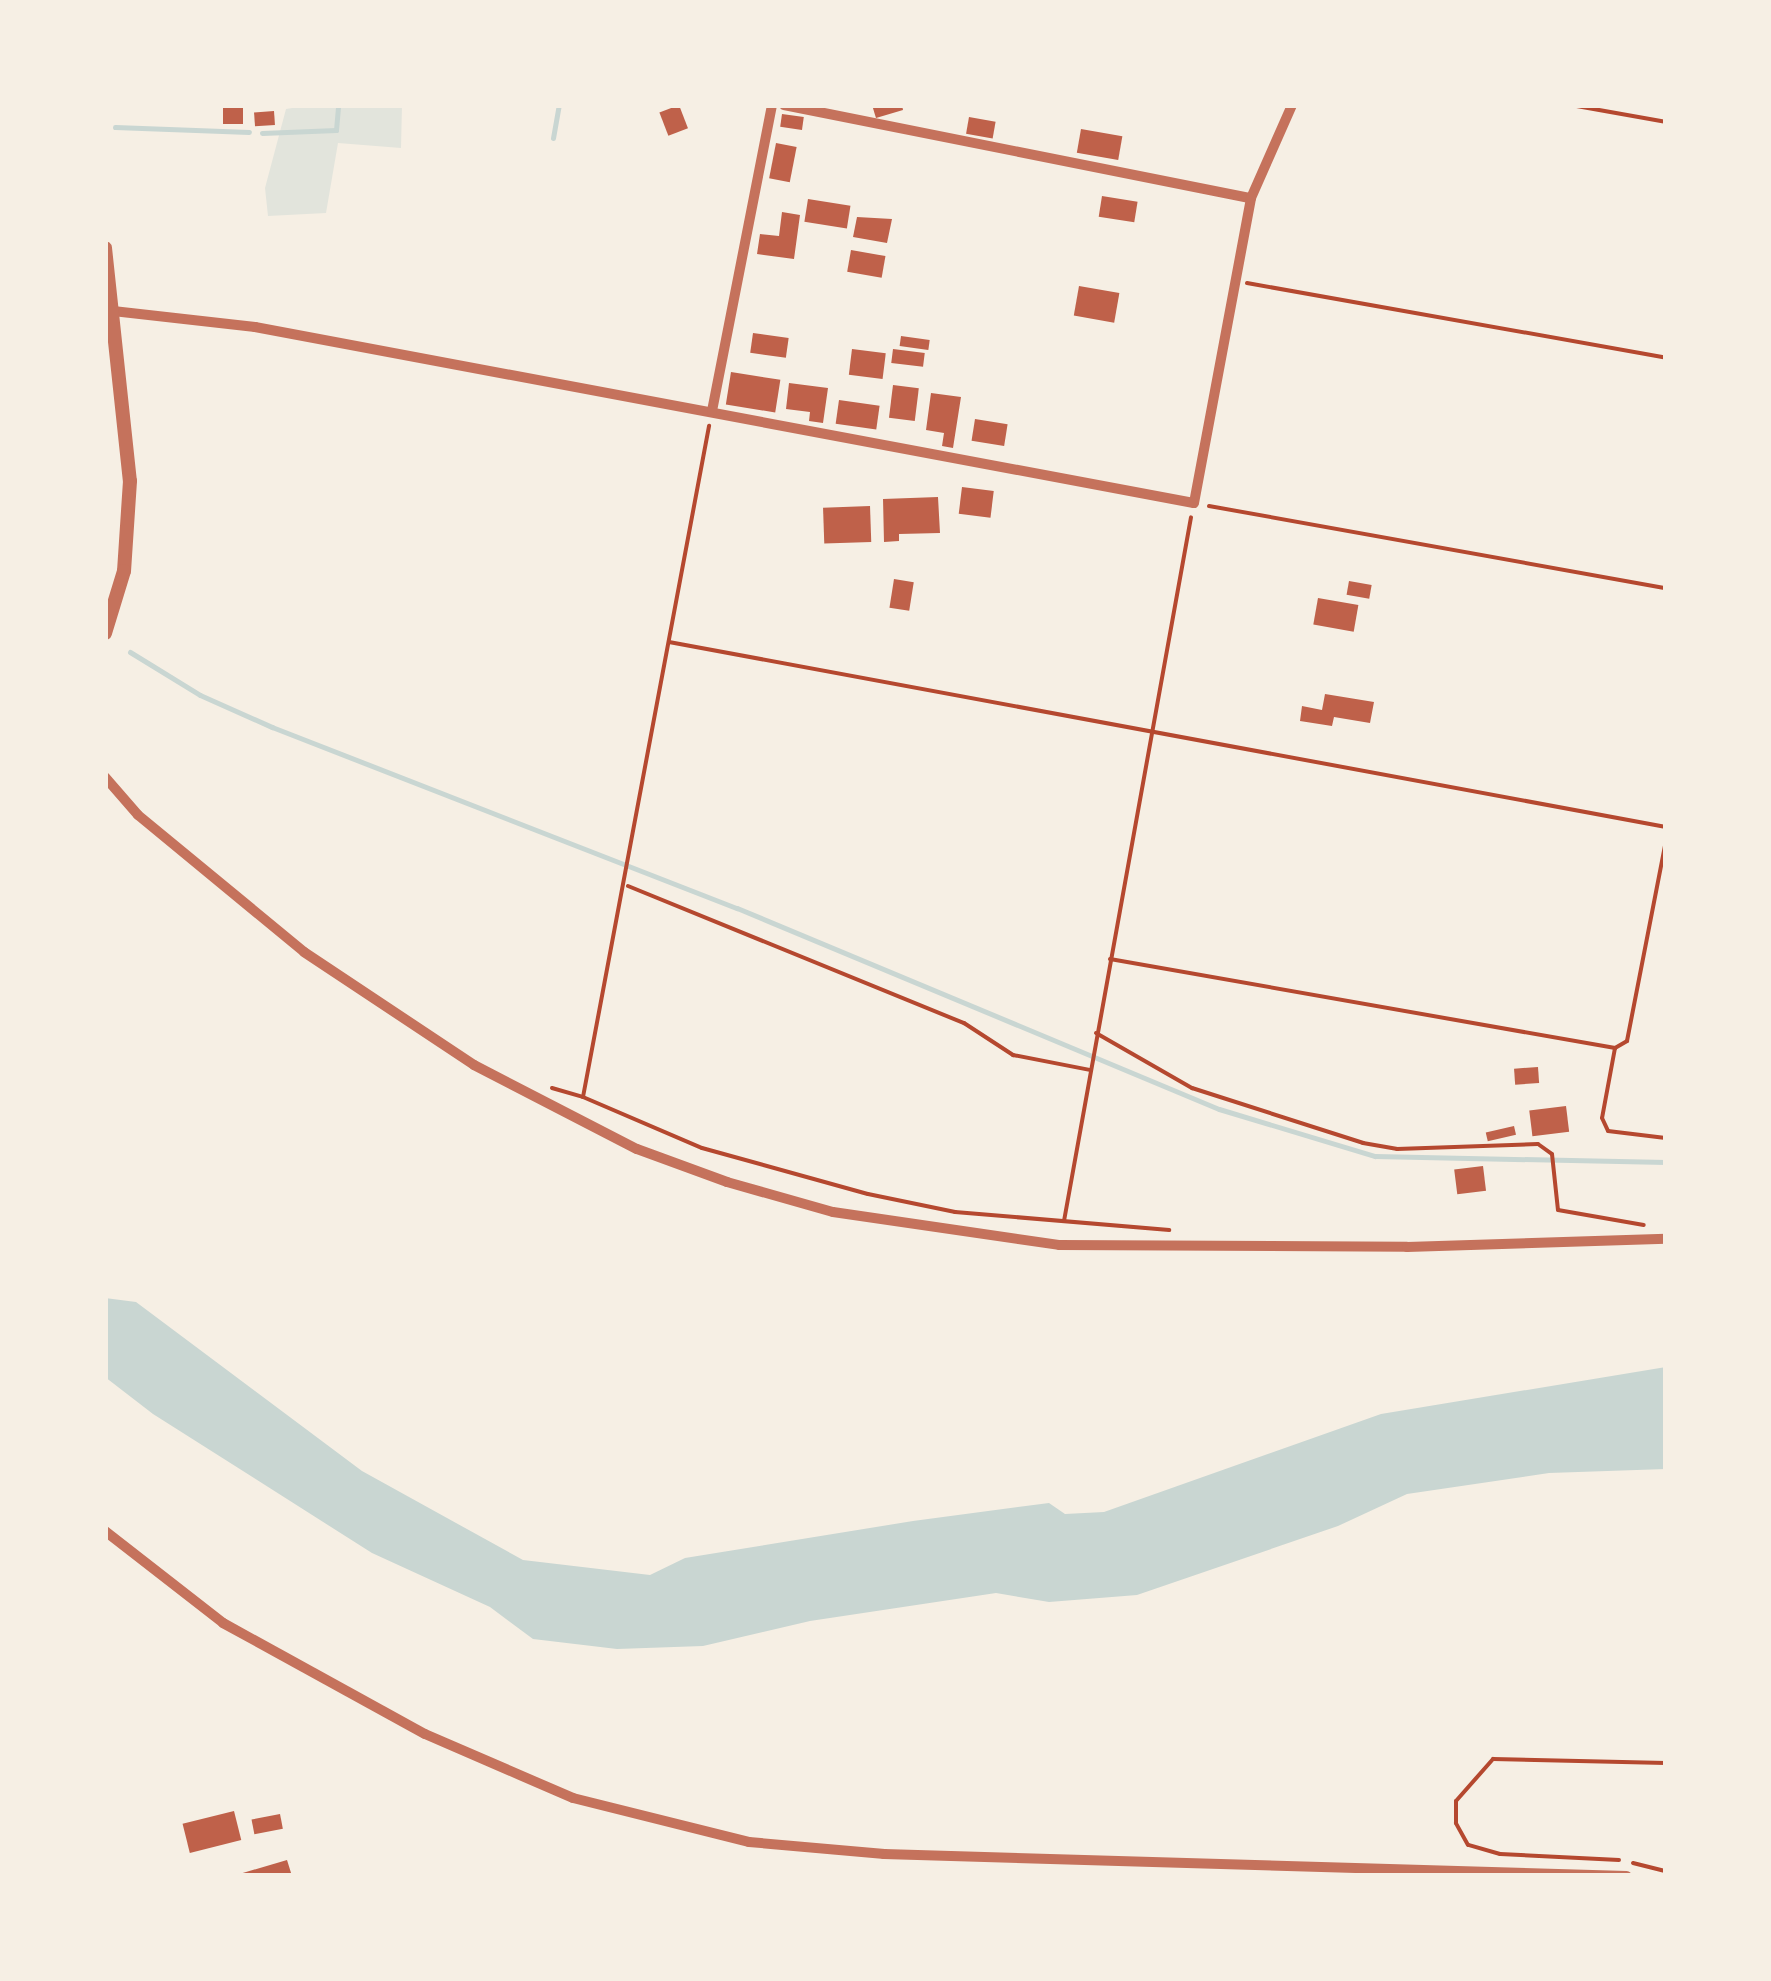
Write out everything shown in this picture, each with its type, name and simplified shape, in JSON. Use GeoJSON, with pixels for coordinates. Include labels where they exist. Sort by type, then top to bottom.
{"type":"FeatureCollection","features":[{"type":"Feature","properties":{"kind":"street"},"geometry":{"type":"LineString","coordinates":[[712,411],[772,105]]}},
{"type":"Feature","properties":{"kind":"street"},"geometry":{"type":"LineString","coordinates":[[784,105],[1250,198]]}},
{"type":"Feature","properties":{"kind":"street"},"geometry":{"type":"LineString","coordinates":[[112,311],[255,327],[1194,503],[1250,198],[1292,105]]}},
{"type":"Feature","properties":{"kind":"street"},"geometry":{"type":"LineString","coordinates":[[105,248],[130,528],[105,633]]}},
{"type":"Feature","properties":{"kind":"street"},"geometry":{"type":"LineString","coordinates":[[105,777],[138,815],[304,952],[474,1065],[608,1136],[727,1182],[833,1212],[1058,1245],[1388,1247],[1666,1239]]}},
{"type":"Feature","properties":{"kind":"street"},"geometry":{"type":"LineString","coordinates":[[105,1531],[223,1623],[425,1734],[573,1798],[749,1842],[884,1854],[1627,1876]]}},
{"type":"Feature","properties":{"kind":"path"},"geometry":{"type":"LineString","coordinates":[[1571,105],[1666,122]]}},
{"type":"Feature","properties":{"kind":"path"},"geometry":{"type":"LineString","coordinates":[[1235,281],[1666,358]]}},
{"type":"Feature","properties":{"kind":"path"},"geometry":{"type":"LineString","coordinates":[[582,1097],[632,857],[712,411]]}},
{"type":"Feature","properties":{"kind":"path"},"geometry":{"type":"LineString","coordinates":[[1064,1221],[1194,503],[1666,588]]}},
{"type":"Feature","properties":{"kind":"path"},"geometry":{"type":"LineString","coordinates":[[670,642],[1666,827]]}},
{"type":"Feature","properties":{"kind":"path"},"geometry":{"type":"LineString","coordinates":[[1110,959],[1615,1048],[1628,1041],[1666,840]]}},
{"type":"Feature","properties":{"kind":"path"},"geometry":{"type":"LineString","coordinates":[[627,883],[964,1024],[1013,1055],[1090,1070]]}},
{"type":"Feature","properties":{"kind":"path"},"geometry":{"type":"LineString","coordinates":[[1096,1033],[1222,1100],[1363,1144],[1397,1149],[1538,1144],[1552,1154],[1558,1210],[1655,1226]]}},
{"type":"Feature","properties":{"kind":"path"},"geometry":{"type":"LineString","coordinates":[[1615,1048],[1602,1118],[1608,1132],[1666,1138]]}},
{"type":"Feature","properties":{"kind":"path"},"geometry":{"type":"LineString","coordinates":[[538,1086],[582,1097],[776,1173],[955,1212],[1064,1221],[1126,1221],[1182,1232]]}},
{"type":"Feature","properties":{"kind":"path"},"geometry":{"type":"LineString","coordinates":[[1666,1762],[1493,1759],[1456,1801],[1456,1823],[1468,1845],[1500,1854],[1596,1856],[1666,1872]]}},
{"type":"Feature","properties":{"kind":"shaded area"},"geometry":{"type":"Polygon","coordinates":[[[311,105],[402,105],[401,148],[338,143],[326,213],[268,216],[265,188],[286,109],[311,105]]]}},
{"type":"Feature","properties":{"kind":"shaded area"},"geometry":{"type":"Polygon","coordinates":[[[105,1298],[136,1302],[362,1471],[523,1560],[650,1575],[685,1558],[913,1521],[1049,1503],[1065,1514],[1104,1512],[1381,1414],[1666,1367],[1666,1469],[1549,1473],[1407,1494],[1338,1526],[1137,1595],[1049,1602],[996,1593],[810,1621],[703,1646],[617,1649],[533,1639],[490,1607],[372,1553],[153,1414],[105,1377],[105,1298]]]}},
{"type":"Feature","properties":{"kind":"building"},"geometry":{"type":"Polygon","coordinates":[[[679,105],[688,128],[668,136],[659,113],[679,105]]]}},
{"type":"Feature","properties":{"kind":"building"},"geometry":{"type":"Polygon","coordinates":[[[872,105],[902,105],[903,110],[876,118],[872,105]]]}},
{"type":"Feature","properties":{"kind":"building"},"geometry":{"type":"Polygon","coordinates":[[[223,106],[243,106],[243,124],[223,124],[223,106]]]}},
{"type":"Feature","properties":{"kind":"building"},"geometry":{"type":"Polygon","coordinates":[[[274,111],[275,125],[255,126],[254,112],[274,111]]]}},
{"type":"Feature","properties":{"kind":"building"},"geometry":{"type":"Polygon","coordinates":[[[782,114],[804,117],[802,130],[780,127],[782,114]]]}},
{"type":"Feature","properties":{"kind":"building"},"geometry":{"type":"Polygon","coordinates":[[[969,117],[996,122],[993,138],[966,134],[969,117]]]}},
{"type":"Feature","properties":{"kind":"building"},"geometry":{"type":"Polygon","coordinates":[[[1081,129],[1122,136],[1118,160],[1077,153],[1081,129]]]}},
{"type":"Feature","properties":{"kind":"building"},"geometry":{"type":"Polygon","coordinates":[[[776,143],[797,147],[790,182],[769,178],[776,143]]]}},
{"type":"Feature","properties":{"kind":"building"},"geometry":{"type":"Polygon","coordinates":[[[1102,196],[1138,202],[1134,222],[1099,217],[1102,196]]]}},
{"type":"Feature","properties":{"kind":"building"},"geometry":{"type":"Polygon","coordinates":[[[808,199],[850,206],[847,228],[804,222],[808,199]]]}},
{"type":"Feature","properties":{"kind":"building"},"geometry":{"type":"Polygon","coordinates":[[[782,212],[800,215],[794,259],[757,254],[760,234],[779,236],[782,212]]]}},
{"type":"Feature","properties":{"kind":"building"},"geometry":{"type":"Polygon","coordinates":[[[857,217],[892,219],[887,243],[853,237],[857,217]]]}},
{"type":"Feature","properties":{"kind":"building"},"geometry":{"type":"Polygon","coordinates":[[[851,250],[885,256],[882,278],[847,272],[851,250]]]}},
{"type":"Feature","properties":{"kind":"building"},"geometry":{"type":"Polygon","coordinates":[[[1079,286],[1119,293],[1114,323],[1074,316],[1079,286]]]}},
{"type":"Feature","properties":{"kind":"building"},"geometry":{"type":"Polygon","coordinates":[[[753,333],[789,338],[786,358],[750,353],[753,333]]]}},
{"type":"Feature","properties":{"kind":"building"},"geometry":{"type":"Polygon","coordinates":[[[901,336],[930,340],[928,350],[900,346],[901,336]]]}},
{"type":"Feature","properties":{"kind":"building"},"geometry":{"type":"Polygon","coordinates":[[[852,349],[886,353],[883,379],[849,375],[852,349]]]}},
{"type":"Feature","properties":{"kind":"building"},"geometry":{"type":"Polygon","coordinates":[[[893,349],[925,353],[923,367],[891,363],[893,349]]]}},
{"type":"Feature","properties":{"kind":"building"},"geometry":{"type":"Polygon","coordinates":[[[731,372],[780,380],[775,412],[726,405],[731,372]]]}},
{"type":"Feature","properties":{"kind":"building"},"geometry":{"type":"Polygon","coordinates":[[[789,383],[828,388],[823,423],[809,421],[810,412],[786,409],[789,383]]]}},
{"type":"Feature","properties":{"kind":"building"},"geometry":{"type":"Polygon","coordinates":[[[893,385],[919,388],[915,421],[889,418],[893,385]]]}},
{"type":"Feature","properties":{"kind":"building"},"geometry":{"type":"Polygon","coordinates":[[[931,393],[961,397],[953,448],[942,446],[944,433],[926,430],[931,393]]]}},
{"type":"Feature","properties":{"kind":"building"},"geometry":{"type":"Polygon","coordinates":[[[839,400],[880,406],[876,429],[836,424],[839,400]]]}},
{"type":"Feature","properties":{"kind":"building"},"geometry":{"type":"Polygon","coordinates":[[[975,419],[1008,424],[1004,446],[972,441],[975,419]]]}},
{"type":"Feature","properties":{"kind":"building"},"geometry":{"type":"Polygon","coordinates":[[[962,487],[994,491],[990,518],[959,514],[962,487]]]}},
{"type":"Feature","properties":{"kind":"building"},"geometry":{"type":"Polygon","coordinates":[[[938,497],[940,533],[899,534],[899,541],[884,542],[883,499],[938,497]]]}},
{"type":"Feature","properties":{"kind":"building"},"geometry":{"type":"Polygon","coordinates":[[[870,506],[871,542],[824,544],[823,508],[870,506]]]}},
{"type":"Feature","properties":{"kind":"building"},"geometry":{"type":"Polygon","coordinates":[[[894,579],[914,582],[909,611],[889,608],[894,579]]]}},
{"type":"Feature","properties":{"kind":"building"},"geometry":{"type":"Polygon","coordinates":[[[1349,581],[1372,585],[1369,599],[1347,595],[1349,581]]]}},
{"type":"Feature","properties":{"kind":"building"},"geometry":{"type":"Polygon","coordinates":[[[1318,598],[1358,605],[1354,632],[1313,625],[1318,598]]]}},
{"type":"Feature","properties":{"kind":"building"},"geometry":{"type":"Polygon","coordinates":[[[1325,694],[1374,702],[1370,723],[1334,717],[1332,726],[1300,721],[1302,706],[1322,710],[1325,694]]]}},
{"type":"Feature","properties":{"kind":"building"},"geometry":{"type":"Polygon","coordinates":[[[1538,1067],[1539,1083],[1515,1085],[1514,1069],[1538,1067]]]}},
{"type":"Feature","properties":{"kind":"building"},"geometry":{"type":"Polygon","coordinates":[[[1566,1106],[1569,1132],[1532,1136],[1529,1111],[1566,1106]]]}},
{"type":"Feature","properties":{"kind":"building"},"geometry":{"type":"Polygon","coordinates":[[[1514,1126],[1516,1135],[1488,1141],[1486,1133],[1514,1126]]]}},
{"type":"Feature","properties":{"kind":"building"},"geometry":{"type":"Polygon","coordinates":[[[1483,1166],[1486,1191],[1457,1194],[1454,1170],[1483,1166]]]}},
{"type":"Feature","properties":{"kind":"building"},"geometry":{"type":"Polygon","coordinates":[[[234,1811],[241,1840],[190,1853],[183,1824],[234,1811]]]}},
{"type":"Feature","properties":{"kind":"building"},"geometry":{"type":"Polygon","coordinates":[[[280,1814],[283,1829],[254,1834],[252,1820],[280,1814]]]}},
{"type":"Feature","properties":{"kind":"building"},"geometry":{"type":"Polygon","coordinates":[[[287,1860],[292,1876],[236,1876],[236,1875],[287,1860]]]}},
{"type":"Feature","properties":{"kind":"waterway"},"geometry":{"type":"LineString","coordinates":[[262,133],[336,130],[338,105]]}},
{"type":"Feature","properties":{"kind":"waterway"},"geometry":{"type":"LineString","coordinates":[[553,138],[559,105]]}},
{"type":"Feature","properties":{"kind":"waterway"},"geometry":{"type":"LineString","coordinates":[[115,127],[249,132]]}},
{"type":"Feature","properties":{"kind":"waterway"},"geometry":{"type":"LineString","coordinates":[[130,652],[200,695],[272,727],[737,908],[1219,1109],[1375,1156],[1666,1162]]}}]}
